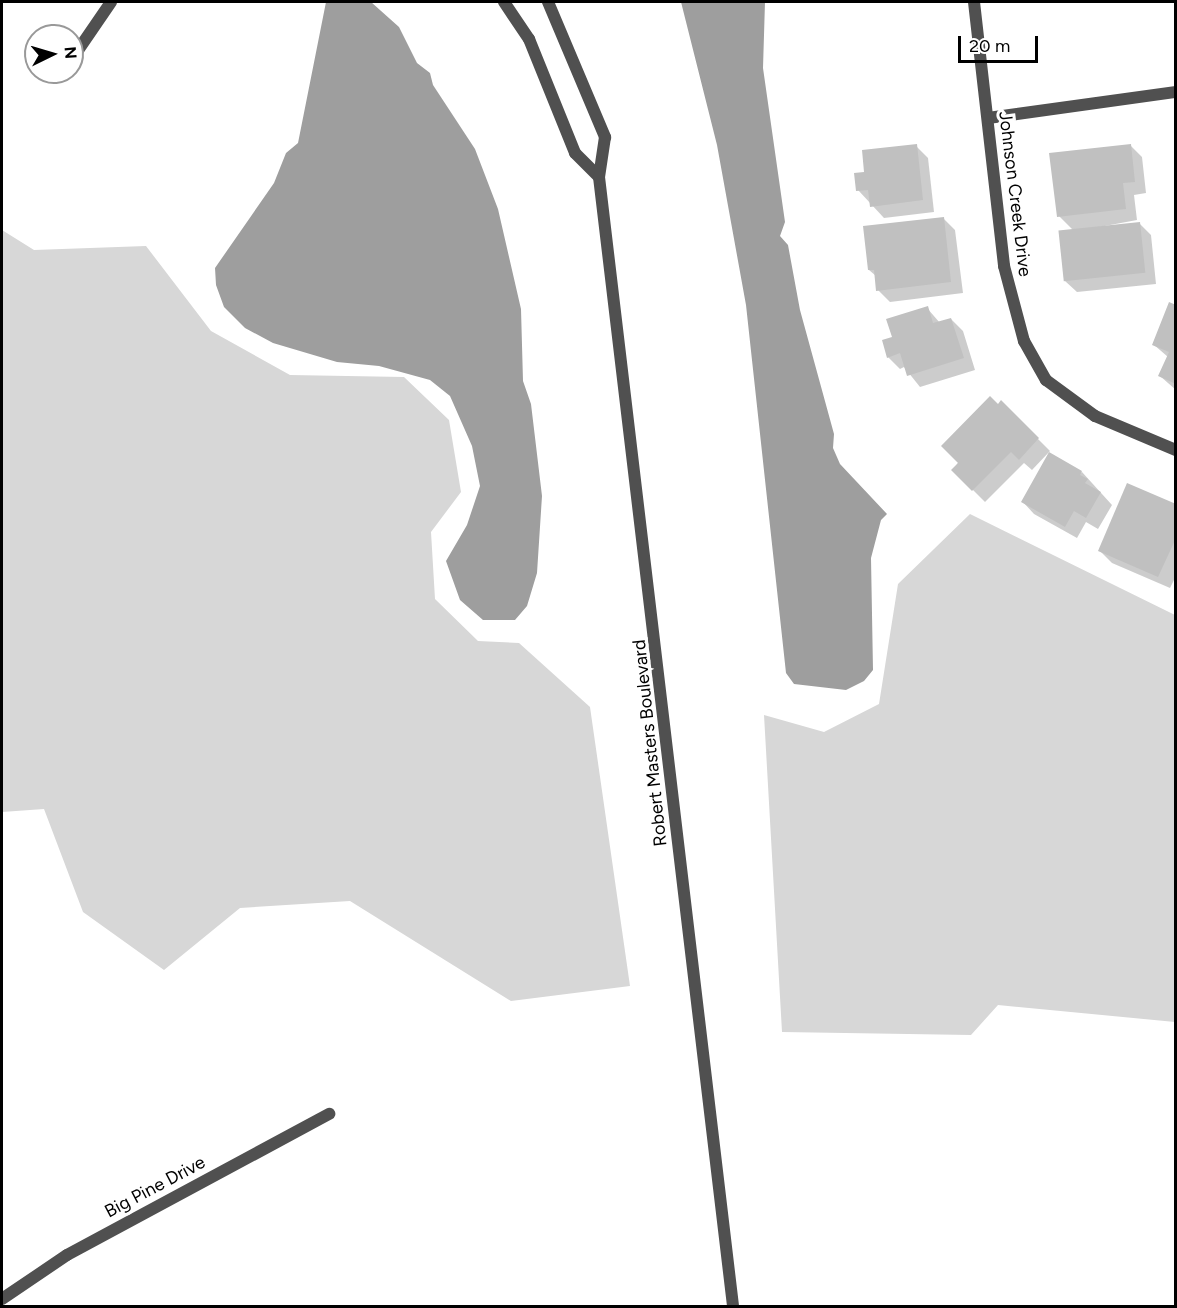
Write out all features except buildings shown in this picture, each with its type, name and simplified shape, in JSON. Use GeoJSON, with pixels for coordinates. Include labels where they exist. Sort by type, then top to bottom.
{"type":"FeatureCollection","features":[{"type":"Feature","properties":{"kind":"street"},"geometry":{"type":"LineString","coordinates":[[84,41],[111,2]]}},
{"type":"Feature","properties":{"kind":"street"},"geometry":{"type":"LineString","coordinates":[[504,2],[529,39],[575,153],[599,177]]}},
{"type":"Feature","properties":{"kind":"street","name":"Robert Masters Boulevard"},"geometry":{"type":"LineString","coordinates":[[548,2],[605,137],[599,177],[733,1306]]}},
{"type":"Feature","properties":{"kind":"street","name":"Johnson Creek Drive"},"geometry":{"type":"LineString","coordinates":[[974,2],[1006,279],[1024,341],[1046,381],[1095,416],[1176,450]]}},
{"type":"Feature","properties":{"kind":"street"},"geometry":{"type":"LineString","coordinates":[[988,118],[1176,92]]}},
{"type":"Feature","properties":{"kind":"street","name":"Big Pine Drive"},"geometry":{"type":"LineString","coordinates":[[2,1299],[67,1255],[329,1114]]}},
{"type":"Feature","properties":{"kind":"shaded area"},"geometry":{"type":"Polygon","coordinates":[[[326,2],[371,2],[399,27],[417,63],[430,73],[433,85],[475,149],[498,209],[521,309],[523,381],[531,404],[542,496],[537,573],[527,606],[515,620],[483,620],[460,600],[446,561],[467,525],[480,486],[472,446],[450,396],[430,380],[379,366],[337,362],[273,343],[245,328],[224,307],[216,285],[215,268],[274,183],[286,153],[298,143],[326,2]]]}},
{"type":"Feature","properties":{"kind":"shaded area"},"geometry":{"type":"Polygon","coordinates":[[[681,2],[765,2],[763,68],[785,222],[780,236],[788,245],[800,310],[834,434],[833,448],[840,464],[887,514],[881,520],[871,558],[873,670],[864,681],[846,690],[794,684],[786,673],[746,305],[717,145],[681,2]]]}},
{"type":"Feature","properties":{"kind":"shaded area"},"geometry":{"type":"Polygon","coordinates":[[[2,230],[34,250],[146,246],[211,331],[290,375],[404,377],[449,420],[461,492],[431,532],[435,599],[478,641],[519,643],[590,707],[630,986],[511,1001],[350,901],[240,908],[164,970],[83,912],[44,809],[2,812],[2,230]]]}},
{"type":"Feature","properties":{"kind":"shaded area"},"geometry":{"type":"Polygon","coordinates":[[[970,514],[1175,615],[1175,1022],[998,1005],[971,1035],[782,1032],[764,715],[824,732],[879,704],[898,584],[970,514]]]}}]}
